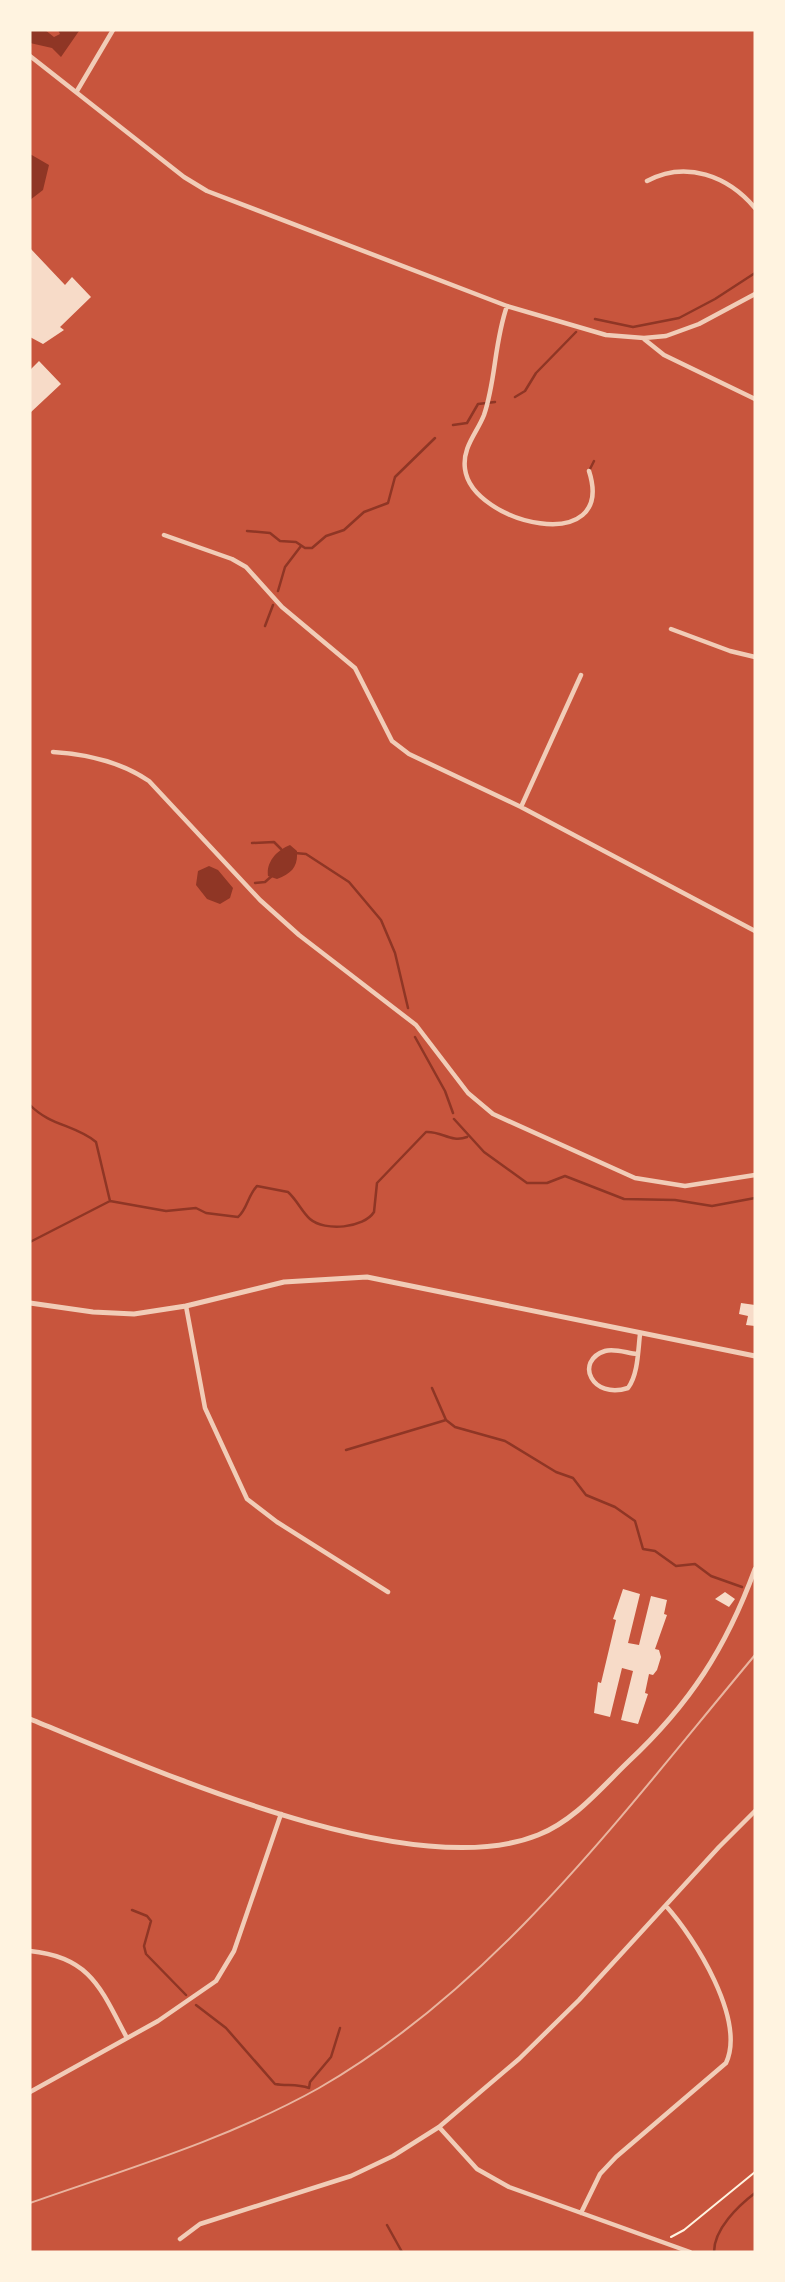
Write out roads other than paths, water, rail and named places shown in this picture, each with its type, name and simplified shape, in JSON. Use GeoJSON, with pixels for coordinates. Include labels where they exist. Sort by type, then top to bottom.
{"type":"FeatureCollection","features":[{"type":"Feature","properties":{"kind":"street"},"geometry":{"type":"LineString","coordinates":[[77,91],[113,30]]}},
{"type":"Feature","properties":{"kind":"street"},"geometry":{"type":"LineString","coordinates":[[30,56],[184,177],[207,191],[507,306],[606,335],[644,338],[681,331],[755,295]]}},
{"type":"Feature","properties":{"kind":"street"},"geometry":{"type":"LineString","coordinates":[[647,181],[669,173],[712,176],[736,189],[755,208]]}},
{"type":"Feature","properties":{"kind":"street"},"geometry":{"type":"LineString","coordinates":[[507,306],[495,348],[485,412],[469,442],[464,464],[470,485],[485,500],[536,524],[549,525],[573,521],[588,510],[594,492],[589,471]]}},
{"type":"Feature","properties":{"kind":"street"},"geometry":{"type":"LineString","coordinates":[[644,338],[664,355],[755,398]]}},
{"type":"Feature","properties":{"kind":"street"},"geometry":{"type":"LineString","coordinates":[[164,535],[232,559],[246,567],[282,607],[355,667],[392,741],[409,754],[521,807],[755,932]]}},
{"type":"Feature","properties":{"kind":"street"},"geometry":{"type":"LineString","coordinates":[[671,629],[710,645],[755,657]]}},
{"type":"Feature","properties":{"kind":"street"},"geometry":{"type":"LineString","coordinates":[[521,807],[581,675]]}},
{"type":"Feature","properties":{"kind":"street"},"geometry":{"type":"LineString","coordinates":[[53,752],[76,752],[129,769],[149,781],[269,907],[365,988],[416,1026],[468,1093],[492,1114],[635,1178],[685,1186],[755,1175]]}},
{"type":"Feature","properties":{"kind":"street"},"geometry":{"type":"LineString","coordinates":[[30,1303],[116,1315],[186,1306],[284,1282],[366,1277],[755,1356]]}},
{"type":"Feature","properties":{"kind":"street"},"geometry":{"type":"LineString","coordinates":[[186,1306],[205,1408],[247,1499],[277,1522],[388,1592]]}},
{"type":"Feature","properties":{"kind":"street"},"geometry":{"type":"LineString","coordinates":[[637,1354],[607,1350],[597,1355],[591,1365],[589,1377],[594,1386],[608,1392],[628,1388],[633,1381],[640,1334]]}},
{"type":"Feature","properties":{"kind":"street"},"geometry":{"type":"LineString","coordinates":[[30,1719],[281,1814],[370,1836],[445,1848],[498,1846],[541,1834],[560,1824],[592,1797],[677,1712],[720,1650],[755,1569]]}},
{"type":"Feature","properties":{"kind":"street"},"geometry":{"type":"LineString","coordinates":[[180,2239],[200,2224],[351,2176],[439,2127],[529,2049],[755,1811]]}},
{"type":"Feature","properties":{"kind":"street"},"geometry":{"type":"LineString","coordinates":[[30,2092],[207,1990],[222,1974],[234,1951],[281,1814]]}},
{"type":"Feature","properties":{"kind":"street"},"geometry":{"type":"LineString","coordinates":[[581,2213],[600,2174],[615,2157],[726,2063],[730,2056],[730,2029],[704,1955],[666,1906]]}},
{"type":"Feature","properties":{"kind":"street"},"geometry":{"type":"LineString","coordinates":[[30,1951],[57,1955],[83,1968],[97,1981],[127,2038]]}},
{"type":"Feature","properties":{"kind":"street"},"geometry":{"type":"LineString","coordinates":[[439,2127],[466,2159],[486,2175],[509,2187],[690,2252]]}},
{"type":"Feature","properties":{"kind":"waterway"},"geometry":{"type":"LineString","coordinates":[[595,319],[633,327],[679,318],[755,273]]}},
{"type":"Feature","properties":{"kind":"waterway"},"geometry":{"type":"LineString","coordinates":[[515,397],[525,391],[536,373],[576,332]]}},
{"type":"Feature","properties":{"kind":"waterway"},"geometry":{"type":"LineString","coordinates":[[453,425],[467,423],[478,404],[495,402]]}},
{"type":"Feature","properties":{"kind":"waterway"},"geometry":{"type":"LineString","coordinates":[[247,531],[270,533],[280,541],[296,542],[305,548],[312,548],[326,536],[344,530],[364,512],[388,503],[395,477],[435,438]]}},
{"type":"Feature","properties":{"kind":"waterway"},"geometry":{"type":"LineString","coordinates":[[589,471],[594,461]]}},
{"type":"Feature","properties":{"kind":"waterway"},"geometry":{"type":"LineString","coordinates":[[278,591],[285,567],[301,546]]}},
{"type":"Feature","properties":{"kind":"waterway"},"geometry":{"type":"LineString","coordinates":[[265,626],[273,605]]}},
{"type":"Feature","properties":{"kind":"waterway"},"geometry":{"type":"LineString","coordinates":[[252,843],[274,842],[281,849]]}},
{"type":"Feature","properties":{"kind":"waterway"},"geometry":{"type":"LineString","coordinates":[[295,853],[306,854],[349,882],[381,920],[395,953],[408,1008]]}},
{"type":"Feature","properties":{"kind":"waterway"},"geometry":{"type":"LineString","coordinates":[[255,883],[265,882],[273,875]]}},
{"type":"Feature","properties":{"kind":"waterway"},"geometry":{"type":"LineString","coordinates":[[415,1037],[445,1091],[453,1113]]}},
{"type":"Feature","properties":{"kind":"waterway"},"geometry":{"type":"LineString","coordinates":[[30,1105],[46,1117],[96,1142],[110,1201]]}},
{"type":"Feature","properties":{"kind":"waterway"},"geometry":{"type":"LineString","coordinates":[[454,1119],[484,1152],[527,1183],[547,1183],[565,1176],[624,1199],[675,1200],[712,1206],[755,1198]]}},
{"type":"Feature","properties":{"kind":"waterway"},"geometry":{"type":"LineString","coordinates":[[30,1242],[110,1201],[166,1211],[196,1208],[206,1213],[238,1217],[257,1186],[288,1192],[307,1216],[317,1223],[334,1227],[353,1225],[362,1222],[374,1212],[377,1183],[426,1132],[456,1139],[467,1137]]}},
{"type":"Feature","properties":{"kind":"waterway"},"geometry":{"type":"LineString","coordinates":[[432,1388],[446,1420],[455,1427],[505,1441],[556,1472],[573,1478],[586,1495],[615,1507],[635,1521],[643,1549],[655,1551],[676,1566],[695,1564],[711,1576],[742,1587]]}},
{"type":"Feature","properties":{"kind":"waterway"},"geometry":{"type":"LineString","coordinates":[[346,1450],[446,1420]]}},
{"type":"Feature","properties":{"kind":"waterway"},"geometry":{"type":"LineString","coordinates":[[132,1910],[147,1916],[151,1921],[144,1946],[146,1954],[186,1995]]}},
{"type":"Feature","properties":{"kind":"waterway"},"geometry":{"type":"LineString","coordinates":[[196,2005],[226,2028],[275,2084],[309,2088],[310,2082],[331,2057],[340,2028]]}},
{"type":"Feature","properties":{"kind":"waterway"},"geometry":{"type":"LineString","coordinates":[[714,2252],[722,2227],[755,2193]]}},
{"type":"Feature","properties":{"kind":"waterway"},"geometry":{"type":"LineString","coordinates":[[387,2225],[402,2252]]}},
{"type":"Feature","properties":{"kind":"tram line"},"geometry":{"type":"LineString","coordinates":[[30,2203],[177,2152],[249,2123],[319,2088],[384,2046],[444,1999],[501,1947],[555,1891],[607,1833],[755,1655]]}}]}
